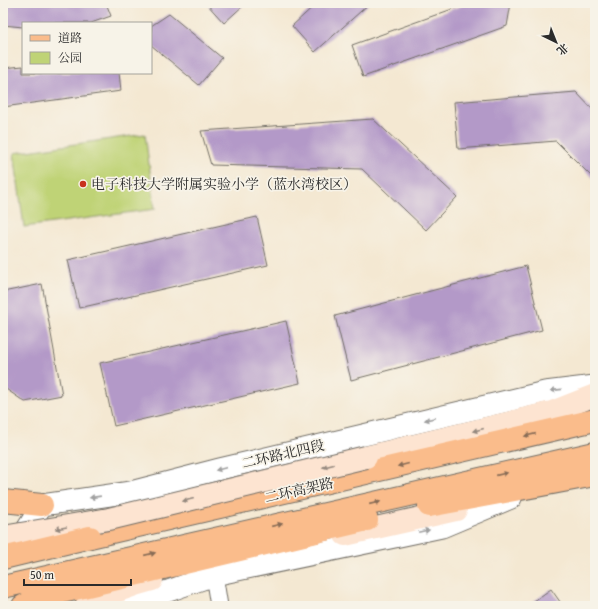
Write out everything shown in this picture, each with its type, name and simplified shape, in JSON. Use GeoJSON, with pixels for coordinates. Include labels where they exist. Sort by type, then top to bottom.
{"type":"FeatureCollection","features":[{"type":"Feature","properties":{"kind":"main road"},"geometry":{"type":"LineString","coordinates":[[3,538],[110,519],[552,412],[595,395]]}},
{"type":"Feature","properties":{"kind":"main road","name":"二环高架路"},"geometry":{"type":"LineString","coordinates":[[3,558],[595,420]]}},
{"type":"Feature","properties":{"kind":"main road","name":"二环高架路"},"geometry":{"type":"LineString","coordinates":[[3,587],[595,453]]}},
{"type":"Feature","properties":{"kind":"main road"},"geometry":{"type":"LineString","coordinates":[[86,606],[134,584],[215,570],[416,519],[511,498],[595,475]]}},
{"type":"Feature","properties":{"kind":"main road"},"geometry":{"type":"LineString","coordinates":[[23,606],[41,597],[448,501],[595,475]]}},
{"type":"Feature","properties":{"kind":"main road"},"geometry":{"type":"LineString","coordinates":[[3,501],[42,504]]}},
{"type":"Feature","properties":{"kind":"street","name":"二环路北四段"},"geometry":{"type":"LineString","coordinates":[[42,504],[131,492],[228,467],[545,392],[595,386]]}},
{"type":"Feature","properties":{"kind":"street"},"geometry":{"type":"LineString","coordinates":[[3,566],[42,504]]}},
{"type":"Feature","properties":{"kind":"street"},"geometry":{"type":"LineString","coordinates":[[115,606],[134,603],[215,570],[220,606]]}},
{"type":"Feature","properties":{"kind":"green space"},"geometry":{"type":"Polygon","coordinates":[[[145,134],[155,209],[24,227],[14,153],[145,134]]]}},
{"type":"Feature","properties":{"kind":"building"},"geometry":{"type":"Polygon","coordinates":[[[3,3],[106,3],[111,16],[94,22],[22,22],[22,27],[3,25],[3,3]]]}},
{"type":"Feature","properties":{"kind":"building"},"geometry":{"type":"Polygon","coordinates":[[[206,3],[246,3],[224,23],[206,3]]]}},
{"type":"Feature","properties":{"kind":"building"},"geometry":{"type":"Polygon","coordinates":[[[317,3],[370,3],[315,52],[292,26],[317,3]]]}},
{"type":"Feature","properties":{"kind":"building"},"geometry":{"type":"Polygon","coordinates":[[[469,3],[511,3],[507,26],[363,77],[352,45],[469,3]]]}},
{"type":"Feature","properties":{"kind":"building"},"geometry":{"type":"Polygon","coordinates":[[[169,14],[222,58],[199,85],[152,46],[152,25],[169,14]]]}},
{"type":"Feature","properties":{"kind":"building"},"geometry":{"type":"Polygon","coordinates":[[[22,66],[22,74],[119,74],[121,91],[3,107],[3,68],[22,66]]]}},
{"type":"Feature","properties":{"kind":"building"},"geometry":{"type":"Polygon","coordinates":[[[576,92],[595,112],[595,180],[556,141],[458,149],[454,102],[576,92]]]}},
{"type":"Feature","properties":{"kind":"building"},"geometry":{"type":"Polygon","coordinates":[[[373,119],[457,197],[426,230],[362,169],[211,165],[201,131],[373,119]]]}},
{"type":"Feature","properties":{"kind":"building"},"geometry":{"type":"Polygon","coordinates":[[[257,217],[268,265],[79,308],[68,260],[257,217]]]}},
{"type":"Feature","properties":{"kind":"building"},"geometry":{"type":"Polygon","coordinates":[[[526,266],[542,330],[351,380],[335,316],[526,266]]]}},
{"type":"Feature","properties":{"kind":"building"},"geometry":{"type":"Polygon","coordinates":[[[42,284],[62,395],[25,402],[3,387],[3,292],[42,284]]]}},
{"type":"Feature","properties":{"kind":"building"},"geometry":{"type":"Polygon","coordinates":[[[286,321],[300,383],[114,426],[100,363],[286,321]]]}},
{"type":"Feature","properties":{"kind":"building"},"geometry":{"type":"Polygon","coordinates":[[[551,589],[563,606],[527,606],[551,589]]]}},
{"type":"Feature","properties":{"kind":"place","name":"电子科技大学附属实验小学（蓝水湾校区）"},"geometry":{"type":"Point","coordinates":[83,184]}}]}
